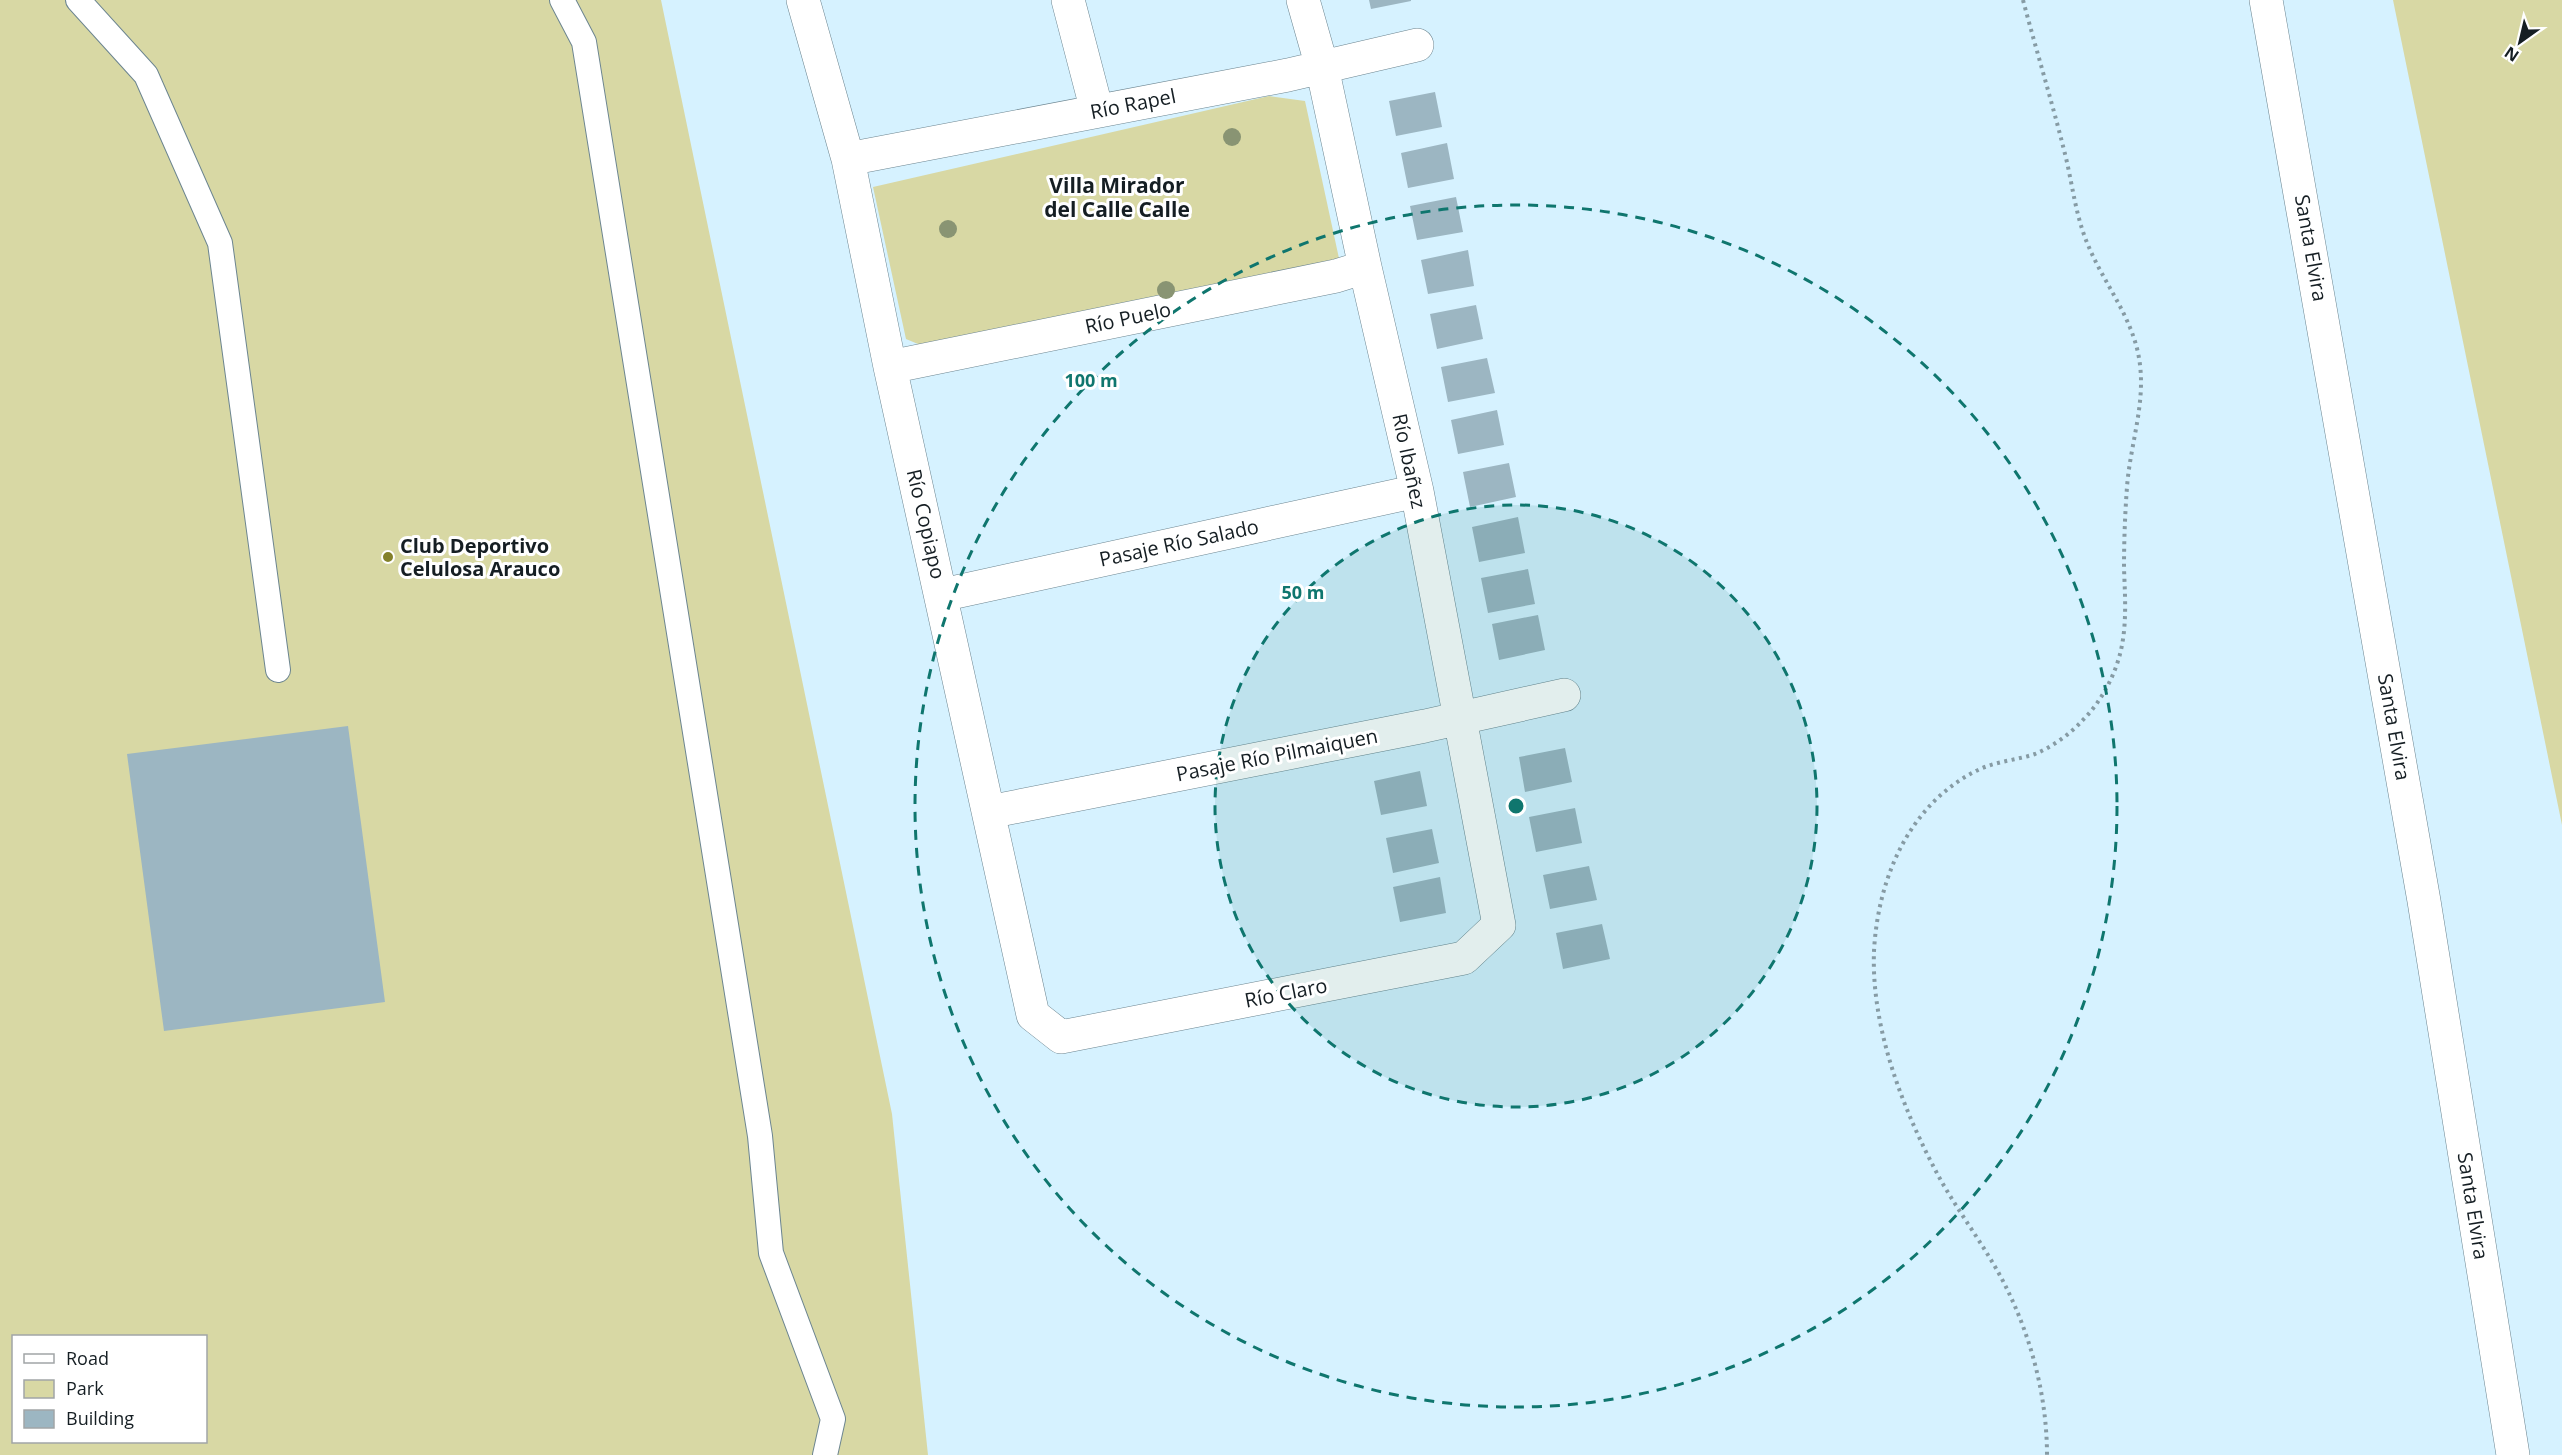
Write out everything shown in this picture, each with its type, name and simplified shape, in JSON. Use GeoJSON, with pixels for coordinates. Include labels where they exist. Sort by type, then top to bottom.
{"type":"FeatureCollection","features":[{"type":"Feature","properties":{"kind":"street","name":"Río Copiapo"},"geometry":{"type":"LineString","coordinates":[[803,0],[848,159],[890,367],[942,595],[1032,1015],[1061,1038]]}},
{"type":"Feature","properties":{"kind":"street"},"geometry":{"type":"LineString","coordinates":[[1068,0],[1097,111]]}},
{"type":"Feature","properties":{"kind":"street","name":"Río Ibañez"},"geometry":{"type":"LineString","coordinates":[[1303,0],[1322,67],[1417,491],[1499,925]]}},
{"type":"Feature","properties":{"kind":"street","name":"Santa Elvira"},"geometry":{"type":"LineString","coordinates":[[2266,0],[2422,890],[2513,1455]]}},
{"type":"Feature","properties":{"kind":"street","name":"Río Rapel"},"geometry":{"type":"LineString","coordinates":[[848,159],[1322,67],[1417,45]]}},
{"type":"Feature","properties":{"kind":"street","name":"Río Puelo"},"geometry":{"type":"LineString","coordinates":[[890,367],[1336,276],[1365,267]]}},
{"type":"Feature","properties":{"kind":"street","name":"Pasaje Río Salado"},"geometry":{"type":"LineString","coordinates":[[942,595],[1417,491]]}},
{"type":"Feature","properties":{"kind":"street","name":"Pasaje Río Pilmaiquen"},"geometry":{"type":"LineString","coordinates":[[989,812],[1425,726],[1564,695]]}},
{"type":"Feature","properties":{"kind":"street","name":"Río Claro"},"geometry":{"type":"LineString","coordinates":[[1061,1038],[1464,958],[1499,925]]}},
{"type":"Feature","properties":{"kind":"lane"},"geometry":{"type":"LineString","coordinates":[[78,0],[146,75],[220,243],[278,670]]}},
{"type":"Feature","properties":{"kind":"lane"},"geometry":{"type":"LineString","coordinates":[[562,0],[584,42],[760,1136],[771,1253],[833,1419],[825,1455]]}},
{"type":"Feature","properties":{"kind":"path"},"geometry":{"type":"LineString","coordinates":[[2023,0],[2067,161],[2074,204],[2092,255],[2123,309],[2134,336],[2140,364],[2141,394],[2129,470],[2125,521],[2125,628],[2121,652],[2113,675],[2101,697],[2083,720],[2061,739],[2035,754],[2006,759],[1954,785],[1913,825],[1891,866],[1881,904],[1874,950],[1874,984],[1885,1046],[1914,1124],[1938,1175],[2007,1289],[2022,1325],[2034,1362],[2044,1406],[2047,1455]]}},
{"type":"Feature","properties":{"kind":"green space","name":"Club Deportivo Celulosa Arauco"},"geometry":{"type":"Polygon","coordinates":[[[0,0],[661,0],[892,1114],[928,1455],[0,1455],[0,0]]]}},
{"type":"Feature","properties":{"kind":"green space"},"geometry":{"type":"Polygon","coordinates":[[[2393,0],[2562,0],[2562,825],[2393,0]]]}},
{"type":"Feature","properties":{"kind":"green space"},"geometry":{"type":"Polygon","coordinates":[[[1269,96],[1305,101],[1340,263],[930,349],[906,339],[873,187],[1269,96]]]}},
{"type":"Feature","properties":{"kind":"building"},"geometry":{"type":"Polygon","coordinates":[[[1369,0],[1411,0],[1411,1],[1371,9],[1369,0]]]}},
{"type":"Feature","properties":{"kind":"building"},"geometry":{"type":"Polygon","coordinates":[[[1435,92],[1442,127],[1396,136],[1389,101],[1435,92]]]}},
{"type":"Feature","properties":{"kind":"building"},"geometry":{"type":"Polygon","coordinates":[[[1447,143],[1454,179],[1408,188],[1401,153],[1447,143]]]}},
{"type":"Feature","properties":{"kind":"building"},"geometry":{"type":"Polygon","coordinates":[[[1456,197],[1463,232],[1417,240],[1410,206],[1456,197]]]}},
{"type":"Feature","properties":{"kind":"building"},"geometry":{"type":"Polygon","coordinates":[[[1468,250],[1474,286],[1428,294],[1421,260],[1468,250]]]}},
{"type":"Feature","properties":{"kind":"building"},"geometry":{"type":"Polygon","coordinates":[[[1476,305],[1483,339],[1437,349],[1430,314],[1476,305]]]}},
{"type":"Feature","properties":{"kind":"building"},"geometry":{"type":"Polygon","coordinates":[[[1487,358],[1495,393],[1448,402],[1441,367],[1487,358]]]}},
{"type":"Feature","properties":{"kind":"building"},"geometry":{"type":"Polygon","coordinates":[[[1497,410],[1504,445],[1458,454],[1451,420],[1497,410]]]}},
{"type":"Feature","properties":{"kind":"building"},"geometry":{"type":"Polygon","coordinates":[[[1509,463],[1516,497],[1470,507],[1463,472],[1509,463]]]}},
{"type":"Feature","properties":{"kind":"building"},"geometry":{"type":"Polygon","coordinates":[[[1518,517],[1525,553],[1479,562],[1472,527],[1518,517]]]}},
{"type":"Feature","properties":{"kind":"building"},"geometry":{"type":"Polygon","coordinates":[[[1528,569],[1535,604],[1488,613],[1481,578],[1528,569]]]}},
{"type":"Feature","properties":{"kind":"building"},"geometry":{"type":"Polygon","coordinates":[[[1538,615],[1545,650],[1499,660],[1492,624],[1538,615]]]}},
{"type":"Feature","properties":{"kind":"building"},"geometry":{"type":"Polygon","coordinates":[[[348,726],[385,1002],[164,1031],[127,754],[348,726]]]}},
{"type":"Feature","properties":{"kind":"building"},"geometry":{"type":"Polygon","coordinates":[[[1565,748],[1572,782],[1525,792],[1519,757],[1565,748]]]}},
{"type":"Feature","properties":{"kind":"building"},"geometry":{"type":"Polygon","coordinates":[[[1420,771],[1427,806],[1381,815],[1374,781],[1420,771]]]}},
{"type":"Feature","properties":{"kind":"building"},"geometry":{"type":"Polygon","coordinates":[[[1575,808],[1582,843],[1536,852],[1529,817],[1575,808]]]}},
{"type":"Feature","properties":{"kind":"building"},"geometry":{"type":"Polygon","coordinates":[[[1432,829],[1439,863],[1393,873],[1386,838],[1432,829]]]}},
{"type":"Feature","properties":{"kind":"building"},"geometry":{"type":"Polygon","coordinates":[[[1589,866],[1597,900],[1550,909],[1543,875],[1589,866]]]}},
{"type":"Feature","properties":{"kind":"building"},"geometry":{"type":"Polygon","coordinates":[[[1440,877],[1446,913],[1400,922],[1393,887],[1440,877]]]}},
{"type":"Feature","properties":{"kind":"building"},"geometry":{"type":"Polygon","coordinates":[[[1602,924],[1610,959],[1563,969],[1556,933],[1602,924]]]}},
{"type":"Feature","properties":{"kind":"place","name":"Club Deportivo Celulosa Arauco"},"geometry":{"type":"Point","coordinates":[388,557]}},
{"type":"Feature","properties":{"kind":"district","name":"Villa Mirador del Calle Calle"},"geometry":{"type":"Point","coordinates":[1117,198]}}]}
